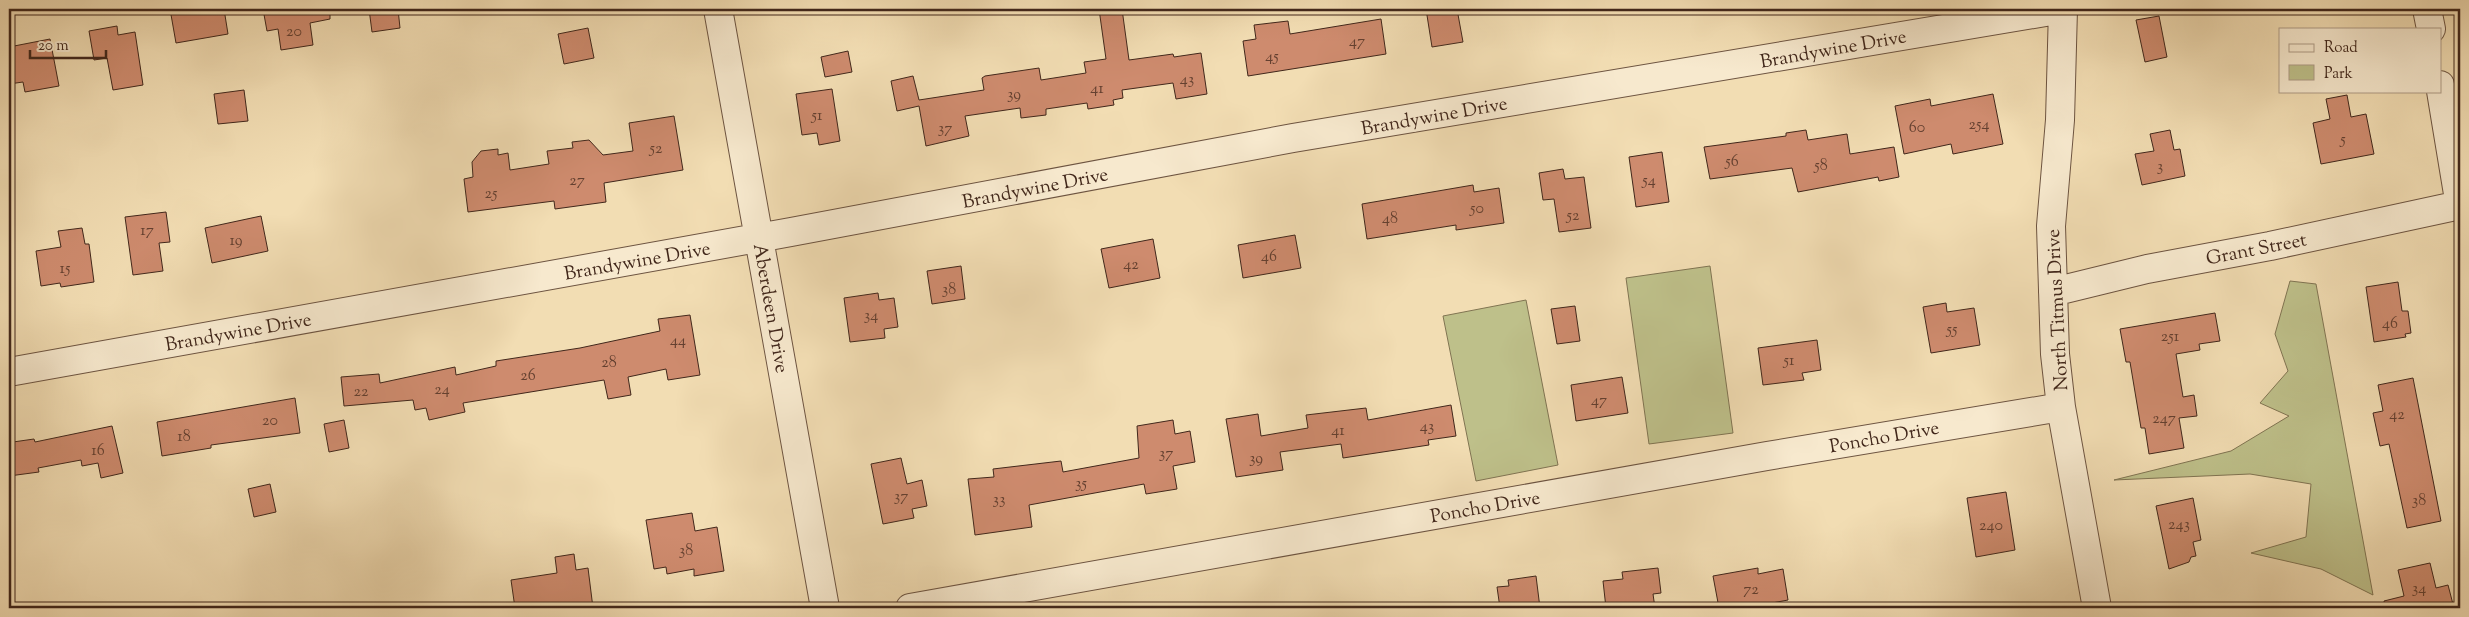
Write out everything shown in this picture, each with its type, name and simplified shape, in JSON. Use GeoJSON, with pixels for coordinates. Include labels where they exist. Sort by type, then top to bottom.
{"type":"FeatureCollection","features":[{"type":"Feature","properties":{"kind":"street","name":"Aberdeen Drive"},"geometry":{"type":"LineString","coordinates":[[718,9],[825,608]]}},
{"type":"Feature","properties":{"kind":"street","name":"Brandywine Drive"},"geometry":{"type":"LineString","coordinates":[[9,372],[760,238],[1293,138],[2063,9]]}},
{"type":"Feature","properties":{"kind":"street","name":"North Titmus Drive"},"geometry":{"type":"LineString","coordinates":[[2063,9],[2060,120],[2051,226],[2055,354],[2061,407],[2098,608]]}},
{"type":"Feature","properties":{"kind":"street"},"geometry":{"type":"LineString","coordinates":[[2427,9],[2431,28]]}},
{"type":"Feature","properties":{"kind":"street"},"geometry":{"type":"LineString","coordinates":[[2441,92],[2460,206]]}},
{"type":"Feature","properties":{"kind":"street","name":"Grant Street"},"geometry":{"type":"LineString","coordinates":[[2053,292],[2147,269],[2270,246],[2460,206]]}},
{"type":"Feature","properties":{"kind":"street","name":"Poncho Drive"},"geometry":{"type":"LineString","coordinates":[[910,608],[1748,459],[2061,407]]}},
{"type":"Feature","properties":{"kind":"green space"},"geometry":{"type":"Polygon","coordinates":[[[1710,266],[1733,433],[1649,444],[1626,278],[1710,266]]]}},
{"type":"Feature","properties":{"kind":"green space"},"geometry":{"type":"Polygon","coordinates":[[[2290,281],[2316,284],[2373,595],[2321,569],[2251,553],[2306,537],[2311,484],[2250,474],[2114,480],[2231,451],[2289,416],[2260,403],[2288,371],[2275,334],[2290,281]]]}},
{"type":"Feature","properties":{"kind":"green space"},"geometry":{"type":"Polygon","coordinates":[[[1526,300],[1558,465],[1476,481],[1443,316],[1526,300]]]}},
{"type":"Feature","properties":{"kind":"building"},"geometry":{"type":"Polygon","coordinates":[[[170,9],[224,9],[228,34],[176,43],[170,9]]]}},
{"type":"Feature","properties":{"kind":"building"},"geometry":{"type":"Polygon","coordinates":[[[263,9],[330,9],[330,19],[310,23],[313,45],[281,50],[278,29],[267,31],[263,9]]]}},
{"type":"Feature","properties":{"kind":"building"},"geometry":{"type":"Polygon","coordinates":[[[369,9],[398,9],[400,28],[372,32],[369,9]]]}},
{"type":"Feature","properties":{"kind":"building"},"geometry":{"type":"Polygon","coordinates":[[[1099,9],[1122,9],[1129,60],[1173,54],[1174,57],[1201,53],[1207,94],[1176,99],[1173,83],[1122,90],[1123,98],[1113,100],[1114,105],[1088,109],[1087,103],[1046,109],[1046,115],[1021,118],[1020,108],[965,116],[969,136],[926,146],[919,106],[897,111],[891,81],[913,76],[919,100],[984,90],[982,78],[985,76],[1039,68],[1041,80],[1086,73],[1084,62],[1106,59],[1099,9]]]}},
{"type":"Feature","properties":{"kind":"building"},"geometry":{"type":"Polygon","coordinates":[[[1426,9],[1457,9],[1463,42],[1432,47],[1426,9]]]}},
{"type":"Feature","properties":{"kind":"building"},"geometry":{"type":"Polygon","coordinates":[[[2159,16],[2167,57],[2145,62],[2136,20],[2159,16]]]}},
{"type":"Feature","properties":{"kind":"building"},"geometry":{"type":"Polygon","coordinates":[[[1381,19],[1386,54],[1248,76],[1243,41],[1256,39],[1254,25],[1288,21],[1290,34],[1381,19]]]}},
{"type":"Feature","properties":{"kind":"building"},"geometry":{"type":"Polygon","coordinates":[[[117,26],[118,35],[135,32],[143,85],[113,90],[107,58],[94,60],[89,31],[117,26]]]}},
{"type":"Feature","properties":{"kind":"building"},"geometry":{"type":"Polygon","coordinates":[[[588,28],[594,58],[564,64],[558,34],[588,28]]]}},
{"type":"Feature","properties":{"kind":"building"},"geometry":{"type":"Polygon","coordinates":[[[50,39],[59,86],[25,92],[23,82],[9,84],[9,47],[50,39]]]}},
{"type":"Feature","properties":{"kind":"building"},"geometry":{"type":"Polygon","coordinates":[[[848,51],[852,72],[825,77],[821,57],[848,51]]]}},
{"type":"Feature","properties":{"kind":"building"},"geometry":{"type":"Polygon","coordinates":[[[832,89],[840,141],[819,145],[817,133],[802,135],[796,94],[832,89]]]}},
{"type":"Feature","properties":{"kind":"building"},"geometry":{"type":"Polygon","coordinates":[[[244,90],[248,121],[218,124],[214,94],[244,90]]]}},
{"type":"Feature","properties":{"kind":"building"},"geometry":{"type":"Polygon","coordinates":[[[1993,94],[2003,144],[1953,154],[1951,144],[1904,154],[1895,106],[1930,99],[1931,106],[1993,94]]]}},
{"type":"Feature","properties":{"kind":"building"},"geometry":{"type":"Polygon","coordinates":[[[2347,95],[2351,117],[2366,114],[2374,154],[2321,164],[2313,123],[2330,119],[2326,99],[2347,95]]]}},
{"type":"Feature","properties":{"kind":"building"},"geometry":{"type":"Polygon","coordinates":[[[674,116],[683,170],[604,183],[606,202],[555,209],[554,201],[468,212],[464,179],[473,177],[472,162],[481,151],[498,149],[498,155],[508,153],[510,170],[549,164],[547,151],[573,148],[572,142],[589,140],[603,155],[633,151],[629,123],[674,116]]]}},
{"type":"Feature","properties":{"kind":"building"},"geometry":{"type":"Polygon","coordinates":[[[1806,130],[1808,140],[1847,134],[1850,154],[1894,147],[1899,177],[1879,181],[1878,177],[1798,192],[1792,168],[1710,179],[1704,147],[1786,136],[1786,133],[1806,130]]]}},
{"type":"Feature","properties":{"kind":"building"},"geometry":{"type":"Polygon","coordinates":[[[2170,130],[2174,150],[2180,149],[2185,176],[2142,185],[2135,154],[2154,151],[2150,134],[2170,130]]]}},
{"type":"Feature","properties":{"kind":"building"},"geometry":{"type":"Polygon","coordinates":[[[1662,152],[1669,202],[1636,207],[1629,157],[1662,152]]]}},
{"type":"Feature","properties":{"kind":"building"},"geometry":{"type":"Polygon","coordinates":[[[1563,169],[1565,179],[1584,177],[1591,228],[1559,232],[1554,199],[1543,200],[1539,173],[1563,169]]]}},
{"type":"Feature","properties":{"kind":"building"},"geometry":{"type":"Polygon","coordinates":[[[1473,185],[1474,192],[1499,188],[1504,223],[1456,230],[1456,225],[1367,239],[1362,204],[1473,185]]]}},
{"type":"Feature","properties":{"kind":"building"},"geometry":{"type":"Polygon","coordinates":[[[166,212],[170,242],[159,243],[163,271],[133,275],[125,217],[166,212]]]}},
{"type":"Feature","properties":{"kind":"building"},"geometry":{"type":"Polygon","coordinates":[[[261,216],[268,251],[212,263],[205,228],[261,216]]]}},
{"type":"Feature","properties":{"kind":"building"},"geometry":{"type":"Polygon","coordinates":[[[82,228],[85,244],[89,244],[94,282],[61,287],[60,283],[41,286],[36,251],[61,247],[58,231],[82,228]]]}},
{"type":"Feature","properties":{"kind":"building"},"geometry":{"type":"Polygon","coordinates":[[[1295,235],[1301,268],[1243,278],[1238,245],[1295,235]]]}},
{"type":"Feature","properties":{"kind":"building"},"geometry":{"type":"Polygon","coordinates":[[[1153,239],[1160,278],[1109,288],[1101,249],[1153,239]]]}},
{"type":"Feature","properties":{"kind":"building"},"geometry":{"type":"Polygon","coordinates":[[[961,266],[965,299],[932,304],[927,271],[961,266]]]}},
{"type":"Feature","properties":{"kind":"building"},"geometry":{"type":"Polygon","coordinates":[[[2398,282],[2402,311],[2408,311],[2411,333],[2405,334],[2406,337],[2374,342],[2366,287],[2398,282]]]}},
{"type":"Feature","properties":{"kind":"building"},"geometry":{"type":"Polygon","coordinates":[[[878,293],[879,300],[894,298],[898,327],[884,329],[885,338],[850,342],[844,298],[878,293]]]}},
{"type":"Feature","properties":{"kind":"building"},"geometry":{"type":"Polygon","coordinates":[[[1946,303],[1947,312],[1974,308],[1980,345],[1931,353],[1923,307],[1946,303]]]}},
{"type":"Feature","properties":{"kind":"building"},"geometry":{"type":"Polygon","coordinates":[[[1575,306],[1580,341],[1557,344],[1551,309],[1575,306]]]}},
{"type":"Feature","properties":{"kind":"building"},"geometry":{"type":"Polygon","coordinates":[[[2215,313],[2220,341],[2199,344],[2200,350],[2176,354],[2183,397],[2194,395],[2197,416],[2179,418],[2184,448],[2149,454],[2145,428],[2141,428],[2130,362],[2126,362],[2120,329],[2215,313]]]}},
{"type":"Feature","properties":{"kind":"building"},"geometry":{"type":"Polygon","coordinates":[[[690,315],[700,375],[668,380],[666,369],[628,377],[631,395],[608,399],[604,380],[463,403],[465,412],[429,420],[426,408],[415,410],[413,400],[344,406],[341,377],[379,374],[380,383],[455,367],[456,375],[496,366],[496,361],[580,348],[660,331],[658,319],[690,315]]]}},
{"type":"Feature","properties":{"kind":"building"},"geometry":{"type":"Polygon","coordinates":[[[1817,340],[1821,370],[1802,373],[1804,380],[1763,385],[1758,348],[1817,340]]]}},
{"type":"Feature","properties":{"kind":"building"},"geometry":{"type":"Polygon","coordinates":[[[1622,377],[1628,413],[1576,421],[1571,385],[1622,377]]]}},
{"type":"Feature","properties":{"kind":"building"},"geometry":{"type":"Polygon","coordinates":[[[2413,378],[2441,521],[2407,528],[2389,444],[2380,446],[2373,413],[2383,411],[2378,385],[2413,378]]]}},
{"type":"Feature","properties":{"kind":"building"},"geometry":{"type":"Polygon","coordinates":[[[295,398],[300,433],[211,445],[211,448],[162,456],[157,422],[295,398]]]}},
{"type":"Feature","properties":{"kind":"building"},"geometry":{"type":"Polygon","coordinates":[[[1451,405],[1456,436],[1428,440],[1429,445],[1343,458],[1341,444],[1280,452],[1283,470],[1236,477],[1226,419],[1258,414],[1261,436],[1308,428],[1306,415],[1366,408],[1368,420],[1451,405]]]}},
{"type":"Feature","properties":{"kind":"building"},"geometry":{"type":"Polygon","coordinates":[[[344,420],[349,448],[329,452],[324,424],[344,420]]]}},
{"type":"Feature","properties":{"kind":"building"},"geometry":{"type":"Polygon","coordinates":[[[1173,420],[1175,434],[1190,431],[1195,462],[1173,466],[1177,489],[1146,494],[1144,484],[1029,505],[1032,527],[975,535],[968,479],[994,477],[993,469],[1061,461],[1063,472],[1139,458],[1137,426],[1173,420]]]}},
{"type":"Feature","properties":{"kind":"building"},"geometry":{"type":"Polygon","coordinates":[[[112,426],[123,473],[101,478],[98,463],[82,466],[81,460],[38,468],[39,472],[9,476],[9,446],[13,445],[13,442],[34,439],[35,442],[112,426]]]}},
{"type":"Feature","properties":{"kind":"building"},"geometry":{"type":"Polygon","coordinates":[[[901,458],[907,484],[922,480],[927,506],[912,509],[914,518],[883,524],[871,464],[901,458]]]}},
{"type":"Feature","properties":{"kind":"building"},"geometry":{"type":"Polygon","coordinates":[[[270,484],[276,512],[254,517],[248,489],[270,484]]]}},
{"type":"Feature","properties":{"kind":"building"},"geometry":{"type":"Polygon","coordinates":[[[2006,492],[2015,550],[1976,557],[1967,498],[2006,492]]]}},
{"type":"Feature","properties":{"kind":"building"},"geometry":{"type":"Polygon","coordinates":[[[2193,498],[2201,540],[2193,542],[2196,556],[2191,557],[2189,562],[2169,569],[2156,506],[2193,498]]]}},
{"type":"Feature","properties":{"kind":"building"},"geometry":{"type":"Polygon","coordinates":[[[692,513],[695,531],[717,527],[724,571],[694,576],[694,569],[667,574],[666,567],[654,569],[646,520],[692,513]]]}},
{"type":"Feature","properties":{"kind":"building"},"geometry":{"type":"Polygon","coordinates":[[[574,554],[576,570],[588,568],[593,608],[515,608],[511,580],[557,573],[555,557],[574,554]]]}},
{"type":"Feature","properties":{"kind":"building"},"geometry":{"type":"Polygon","coordinates":[[[2430,563],[2436,588],[2448,585],[2454,608],[2385,608],[2384,601],[2404,596],[2398,570],[2430,563]]]}},
{"type":"Feature","properties":{"kind":"building"},"geometry":{"type":"Polygon","coordinates":[[[1658,568],[1661,593],[1653,594],[1655,608],[1606,608],[1603,581],[1623,579],[1622,572],[1658,568]]]}},
{"type":"Feature","properties":{"kind":"building"},"geometry":{"type":"Polygon","coordinates":[[[1758,568],[1758,574],[1783,569],[1788,600],[1772,603],[1773,608],[1719,608],[1713,576],[1758,568]]]}},
{"type":"Feature","properties":{"kind":"building"},"geometry":{"type":"Polygon","coordinates":[[[1536,576],[1540,608],[1500,608],[1497,587],[1509,586],[1508,580],[1536,576]]]}}]}
